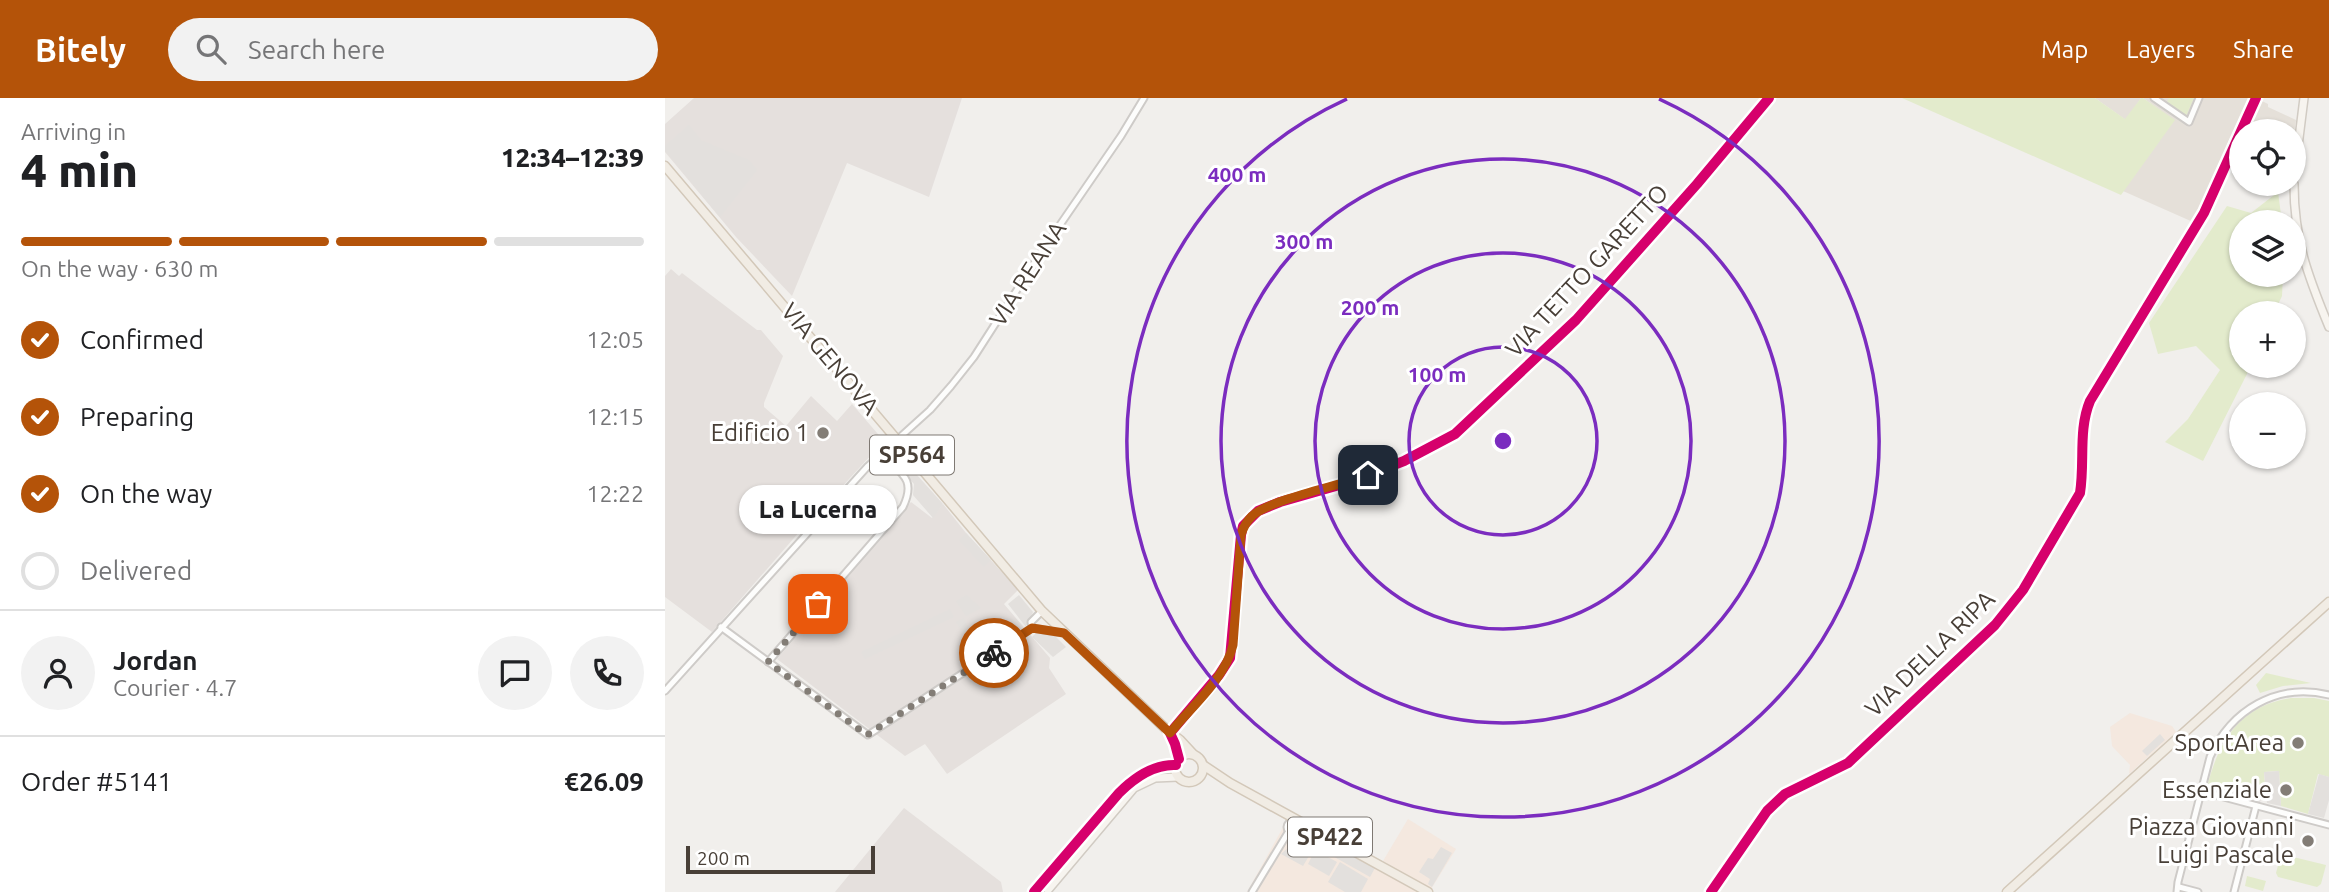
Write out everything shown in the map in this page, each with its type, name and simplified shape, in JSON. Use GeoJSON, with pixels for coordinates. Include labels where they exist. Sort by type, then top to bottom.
{"type":"FeatureCollection","features":[{"type":"Feature","properties":{"kind":"main road","name":"VIA GENOVA"},"geometry":{"type":"LineString","coordinates":[[665,166],[1044,614],[1193,754]]}},
{"type":"Feature","properties":{"kind":"main road"},"geometry":{"type":"LineString","coordinates":[[2007,892],[2329,602]]}},
{"type":"Feature","properties":{"kind":"main road","name":"VIA GENOVA"},"geometry":{"type":"LineString","coordinates":[[1170,733],[1175,744],[1177,762]]}},
{"type":"Feature","properties":{"kind":"main road"},"geometry":{"type":"LineString","coordinates":[[1178,777],[1177,762],[1185,755],[1193,754]]}},
{"type":"Feature","properties":{"kind":"main road","name":"SP422"},"geometry":{"type":"LineString","coordinates":[[1193,754],[1203,765],[1230,783],[1428,892]]}},
{"type":"Feature","properties":{"kind":"main road"},"geometry":{"type":"LineString","coordinates":[[1199,778],[1203,765]]}},
{"type":"Feature","properties":{"kind":"main road","name":"SP422"},"geometry":{"type":"LineString","coordinates":[[1178,777],[1186,782],[1199,778],[1230,783]]}},
{"type":"Feature","properties":{"kind":"street","name":"VIA REANA"},"geometry":{"type":"LineString","coordinates":[[665,691],[881,453],[930,410],[974,357],[1144,98]]}},
{"type":"Feature","properties":{"kind":"street","name":"VIA TETTO GARETTO"},"geometry":{"type":"LineString","coordinates":[[1170,733],[1230,658],[1241,535],[1243,526],[1251,517],[1280,502],[1350,482],[1404,461],[1455,434],[1576,320],[1769,98]]}},
{"type":"Feature","properties":{"kind":"street"},"geometry":{"type":"LineString","coordinates":[[2154,98],[2189,122],[2199,98]]}},
{"type":"Feature","properties":{"kind":"street","name":"VIA DELLA RIPA"},"geometry":{"type":"LineString","coordinates":[[1711,892],[1778,799],[1847,763],[1995,625],[2018,596],[2080,493],[2083,474],[2083,424],[2090,401],[2204,213],[2256,98]]}},
{"type":"Feature","properties":{"kind":"street"},"geometry":{"type":"LineString","coordinates":[[2301,119],[2304,98]]}},
{"type":"Feature","properties":{"kind":"street"},"geometry":{"type":"LineString","coordinates":[[2295,196],[2297,235],[2303,262],[2329,327]]}},
{"type":"Feature","properties":{"kind":"street"},"geometry":{"type":"LineString","coordinates":[[768,662],[903,507],[910,492],[908,481],[881,453]]}},
{"type":"Feature","properties":{"kind":"street"},"geometry":{"type":"LineString","coordinates":[[1032,628],[1031,622],[1044,614]]}},
{"type":"Feature","properties":{"kind":"street"},"geometry":{"type":"LineString","coordinates":[[1040,630],[1044,614]]}},
{"type":"Feature","properties":{"kind":"street"},"geometry":{"type":"LineString","coordinates":[[721,627],[867,735],[1032,628],[1064,633]]}},
{"type":"Feature","properties":{"kind":"street"},"geometry":{"type":"LineString","coordinates":[[2198,892],[2178,889],[2178,883],[2210,757],[2217,740],[2242,712],[2262,701],[2280,694],[2308,691],[2329,695]]}},
{"type":"Feature","properties":{"kind":"street"},"geometry":{"type":"LineString","coordinates":[[1037,888],[1132,780],[1177,762]]}},
{"type":"Feature","properties":{"kind":"street","name":"SP422"},"geometry":{"type":"LineString","coordinates":[[1048,890],[1134,788],[1155,778],[1178,777]]}},
{"type":"Feature","properties":{"kind":"street"},"geometry":{"type":"LineString","coordinates":[[2201,791],[2329,825]]}},
{"type":"Feature","properties":{"kind":"street"},"geometry":{"type":"LineString","coordinates":[[2234,892],[2256,806]]}},
{"type":"Feature","properties":{"kind":"street"},"geometry":{"type":"LineString","coordinates":[[1252,892],[1289,831],[1288,824],[1297,821]]}},
{"type":"Feature","properties":{"kind":"shaded area"},"geometry":{"type":"Polygon","coordinates":[[[694,98],[962,98],[929,197],[847,163],[792,296],[736,237],[665,152],[665,124],[694,98]]]}},
{"type":"Feature","properties":{"kind":"shaded area"},"geometry":{"type":"Polygon","coordinates":[[[2095,98],[2141,98],[2126,120],[2095,98]]]}},
{"type":"Feature","properties":{"kind":"shaded area"},"geometry":{"type":"Polygon","coordinates":[[[2143,98],[2260,98],[2268,107],[2294,119],[2229,119],[2229,168],[2202,226],[2123,191],[2174,120],[2143,98]]]}},
{"type":"Feature","properties":{"kind":"shaded area"},"geometry":{"type":"Polygon","coordinates":[[[689,125],[701,140],[749,160],[757,170],[720,217],[665,150],[665,146],[689,125]]]}},
{"type":"Feature","properties":{"kind":"shaded area"},"geometry":{"type":"Polygon","coordinates":[[[671,269],[679,276],[682,273],[757,330],[761,330],[783,356],[764,407],[786,426],[811,396],[837,421],[852,404],[884,441],[816,515],[807,515],[803,520],[807,523],[712,632],[665,597],[665,276],[671,269]]]}},
{"type":"Feature","properties":{"kind":"shaded area"},"geometry":{"type":"Polygon","coordinates":[[[908,465],[943,504],[933,518],[913,495],[914,484],[902,470],[908,465]]]}},
{"type":"Feature","properties":{"kind":"shaded area"},"geometry":{"type":"Polygon","coordinates":[[[911,502],[932,518],[943,504],[1018,590],[1004,604],[1050,658],[1049,668],[1066,694],[947,774],[925,744],[905,756],[777,659],[911,502]]]}},
{"type":"Feature","properties":{"kind":"shaded area"},"geometry":{"type":"Polygon","coordinates":[[[966,533],[991,560],[984,567],[959,540],[966,533]]]}},
{"type":"Feature","properties":{"kind":"shaded area"},"geometry":{"type":"Polygon","coordinates":[[[967,595],[981,608],[966,616],[956,601],[967,595]]]}},
{"type":"Feature","properties":{"kind":"shaded area"},"geometry":{"type":"Polygon","coordinates":[[[1019,595],[1033,612],[1026,627],[1008,604],[1019,595]]]}},
{"type":"Feature","properties":{"kind":"shaded area"},"geometry":{"type":"Polygon","coordinates":[[[950,609],[954,617],[865,659],[861,652],[950,609]]]}},
{"type":"Feature","properties":{"kind":"shaded area"},"geometry":{"type":"Polygon","coordinates":[[[963,618],[980,644],[973,648],[956,622],[963,618]]]}},
{"type":"Feature","properties":{"kind":"shaded area"},"geometry":{"type":"Polygon","coordinates":[[[1025,633],[1028,636],[906,716],[904,712],[1025,633]]]}},
{"type":"Feature","properties":{"kind":"shaded area"},"geometry":{"type":"Polygon","coordinates":[[[1036,633],[1053,634],[1066,647],[1053,657],[1032,637],[1036,633]]]}},
{"type":"Feature","properties":{"kind":"shaded area"},"geometry":{"type":"Polygon","coordinates":[[[2130,713],[2172,726],[2176,732],[2129,774],[2130,765],[2112,746],[2110,727],[2130,713]]]}},
{"type":"Feature","properties":{"kind":"shaded area"},"geometry":{"type":"Polygon","coordinates":[[[2160,734],[2165,740],[2147,756],[2142,751],[2160,734]]]}},
{"type":"Feature","properties":{"kind":"shaded area"},"geometry":{"type":"Polygon","coordinates":[[[2279,771],[2281,806],[2267,803],[2264,772],[2279,771]]]}},
{"type":"Feature","properties":{"kind":"shaded area"},"geometry":{"type":"Polygon","coordinates":[[[2319,774],[2329,777],[2329,800],[2324,818],[2308,814],[2319,774]]]}},
{"type":"Feature","properties":{"kind":"shaded area"},"geometry":{"type":"Polygon","coordinates":[[[2217,787],[2261,798],[2260,803],[2216,791],[2217,787]]]}},
{"type":"Feature","properties":{"kind":"shaded area"},"geometry":{"type":"Polygon","coordinates":[[[904,808],[1001,882],[1003,892],[835,892],[904,808]]]}},
{"type":"Feature","properties":{"kind":"shaded area"},"geometry":{"type":"Polygon","coordinates":[[[1408,819],[1456,849],[1431,889],[1383,861],[1408,819]]]}},
{"type":"Feature","properties":{"kind":"shaded area"},"geometry":{"type":"Polygon","coordinates":[[[1290,820],[1417,892],[1247,892],[1286,822],[1290,820]]]}},
{"type":"Feature","properties":{"kind":"shaded area"},"geometry":{"type":"Polygon","coordinates":[[[1302,828],[1375,868],[1370,877],[1297,836],[1302,828]]]}},
{"type":"Feature","properties":{"kind":"shaded area"},"geometry":{"type":"Polygon","coordinates":[[[1299,846],[1309,856],[1303,866],[1281,854],[1289,847],[1299,846]]]}},
{"type":"Feature","properties":{"kind":"shaded area"},"geometry":{"type":"Polygon","coordinates":[[[1441,847],[1452,853],[1432,887],[1428,884],[1430,879],[1419,872],[1428,858],[1433,859],[1441,847]]]}},
{"type":"Feature","properties":{"kind":"shaded area"},"geometry":{"type":"Polygon","coordinates":[[[1315,850],[1337,862],[1329,876],[1308,864],[1315,850]]]}},
{"type":"Feature","properties":{"kind":"shaded area"},"geometry":{"type":"Polygon","coordinates":[[[1340,862],[1368,879],[1361,892],[1345,892],[1328,882],[1340,862]]]}},
{"type":"Feature","properties":{"kind":"green space"},"geometry":{"type":"Polygon","coordinates":[[[1902,98],[2095,98],[2125,119],[2143,98],[2175,120],[2121,195],[1902,98]]]}},
{"type":"Feature","properties":{"kind":"green space"},"geometry":{"type":"Polygon","coordinates":[[[2169,98],[2194,98],[2186,116],[2167,102],[2169,98]]]}},
{"type":"Feature","properties":{"kind":"green space"},"geometry":{"type":"Polygon","coordinates":[[[2273,196],[2279,196],[2280,210],[2255,210],[2273,196]]]}},
{"type":"Feature","properties":{"kind":"green space"},"geometry":{"type":"Polygon","coordinates":[[[2227,206],[2241,210],[2229,210],[2229,287],[2282,287],[2282,296],[2280,301],[2229,301],[2229,378],[2245,378],[2238,392],[2229,392],[2229,410],[2203,461],[2165,442],[2188,419],[2220,370],[2196,346],[2158,354],[2149,323],[2227,206]]]}},
{"type":"Feature","properties":{"kind":"green space"},"geometry":{"type":"Polygon","coordinates":[[[2266,673],[2311,683],[2283,686],[2260,693],[2256,685],[2266,673]]]}},
{"type":"Feature","properties":{"kind":"green space"},"geometry":{"type":"Polygon","coordinates":[[[2291,698],[2329,701],[2329,777],[2318,774],[2308,814],[2281,806],[2279,771],[2264,772],[2266,798],[2215,785],[2214,789],[2207,787],[2218,754],[2234,728],[2258,709],[2291,698]]]}},
{"type":"Feature","properties":{"kind":"green space"},"geometry":{"type":"Polygon","coordinates":[[[2281,854],[2326,865],[2321,884],[2317,887],[2278,877],[2276,873],[2281,854]]]}},
{"type":"Feature","properties":{"kind":"green space"},"geometry":{"type":"Polygon","coordinates":[[[2247,876],[2266,881],[2263,891],[2245,886],[2247,876]]]}},
{"type":"Feature","properties":{"kind":"cycle path"},"geometry":{"type":"LineString","coordinates":[[1179,759],[1170,733],[1230,658],[1243,526],[1258,511],[1350,482],[1404,461],[1455,434],[1576,320],[1769,98]]}},
{"type":"Feature","properties":{"kind":"cycle path"},"geometry":{"type":"LineString","coordinates":[[1711,892],[1767,811],[1785,794],[1848,763],[1995,625],[2023,590],[2080,493],[2084,423],[2090,401],[2204,213],[2256,98]]}},
{"type":"Feature","properties":{"kind":"cycle path"},"geometry":{"type":"LineString","coordinates":[[1034,892],[1125,787],[1152,769],[1176,765]]}},
{"type":"Feature","properties":{"kind":"way so far"},"geometry":{"type":"LineString","coordinates":[[818,604],[768,662],[867,735],[994,653]]}},
{"type":"Feature","properties":{"kind":"place","name":"Edificio 1"},"geometry":{"type":"Point","coordinates":[823,433]}},
{"type":"Feature","properties":{"kind":"place","name":"La Lucerna"},"geometry":{"type":"Point","coordinates":[818,604]}},
{"type":"Feature","properties":{"kind":"place","name":"SportArea"},"geometry":{"type":"Point","coordinates":[2298,743]}},
{"type":"Feature","properties":{"kind":"place","name":"Essenziale"},"geometry":{"type":"Point","coordinates":[2286,790]}},
{"type":"Feature","properties":{"kind":"place","name":"Piazza Giovanni Luigi Pascale"},"geometry":{"type":"Point","coordinates":[2308,841]}},
{"type":"Feature","properties":{"kind":"route"},"geometry":{"type":"LineString","coordinates":[[994,653],[1032,628],[1064,633],[1170,733],[1230,658],[1243,526],[1258,512],[1280,502],[1368,475]]}}]}
